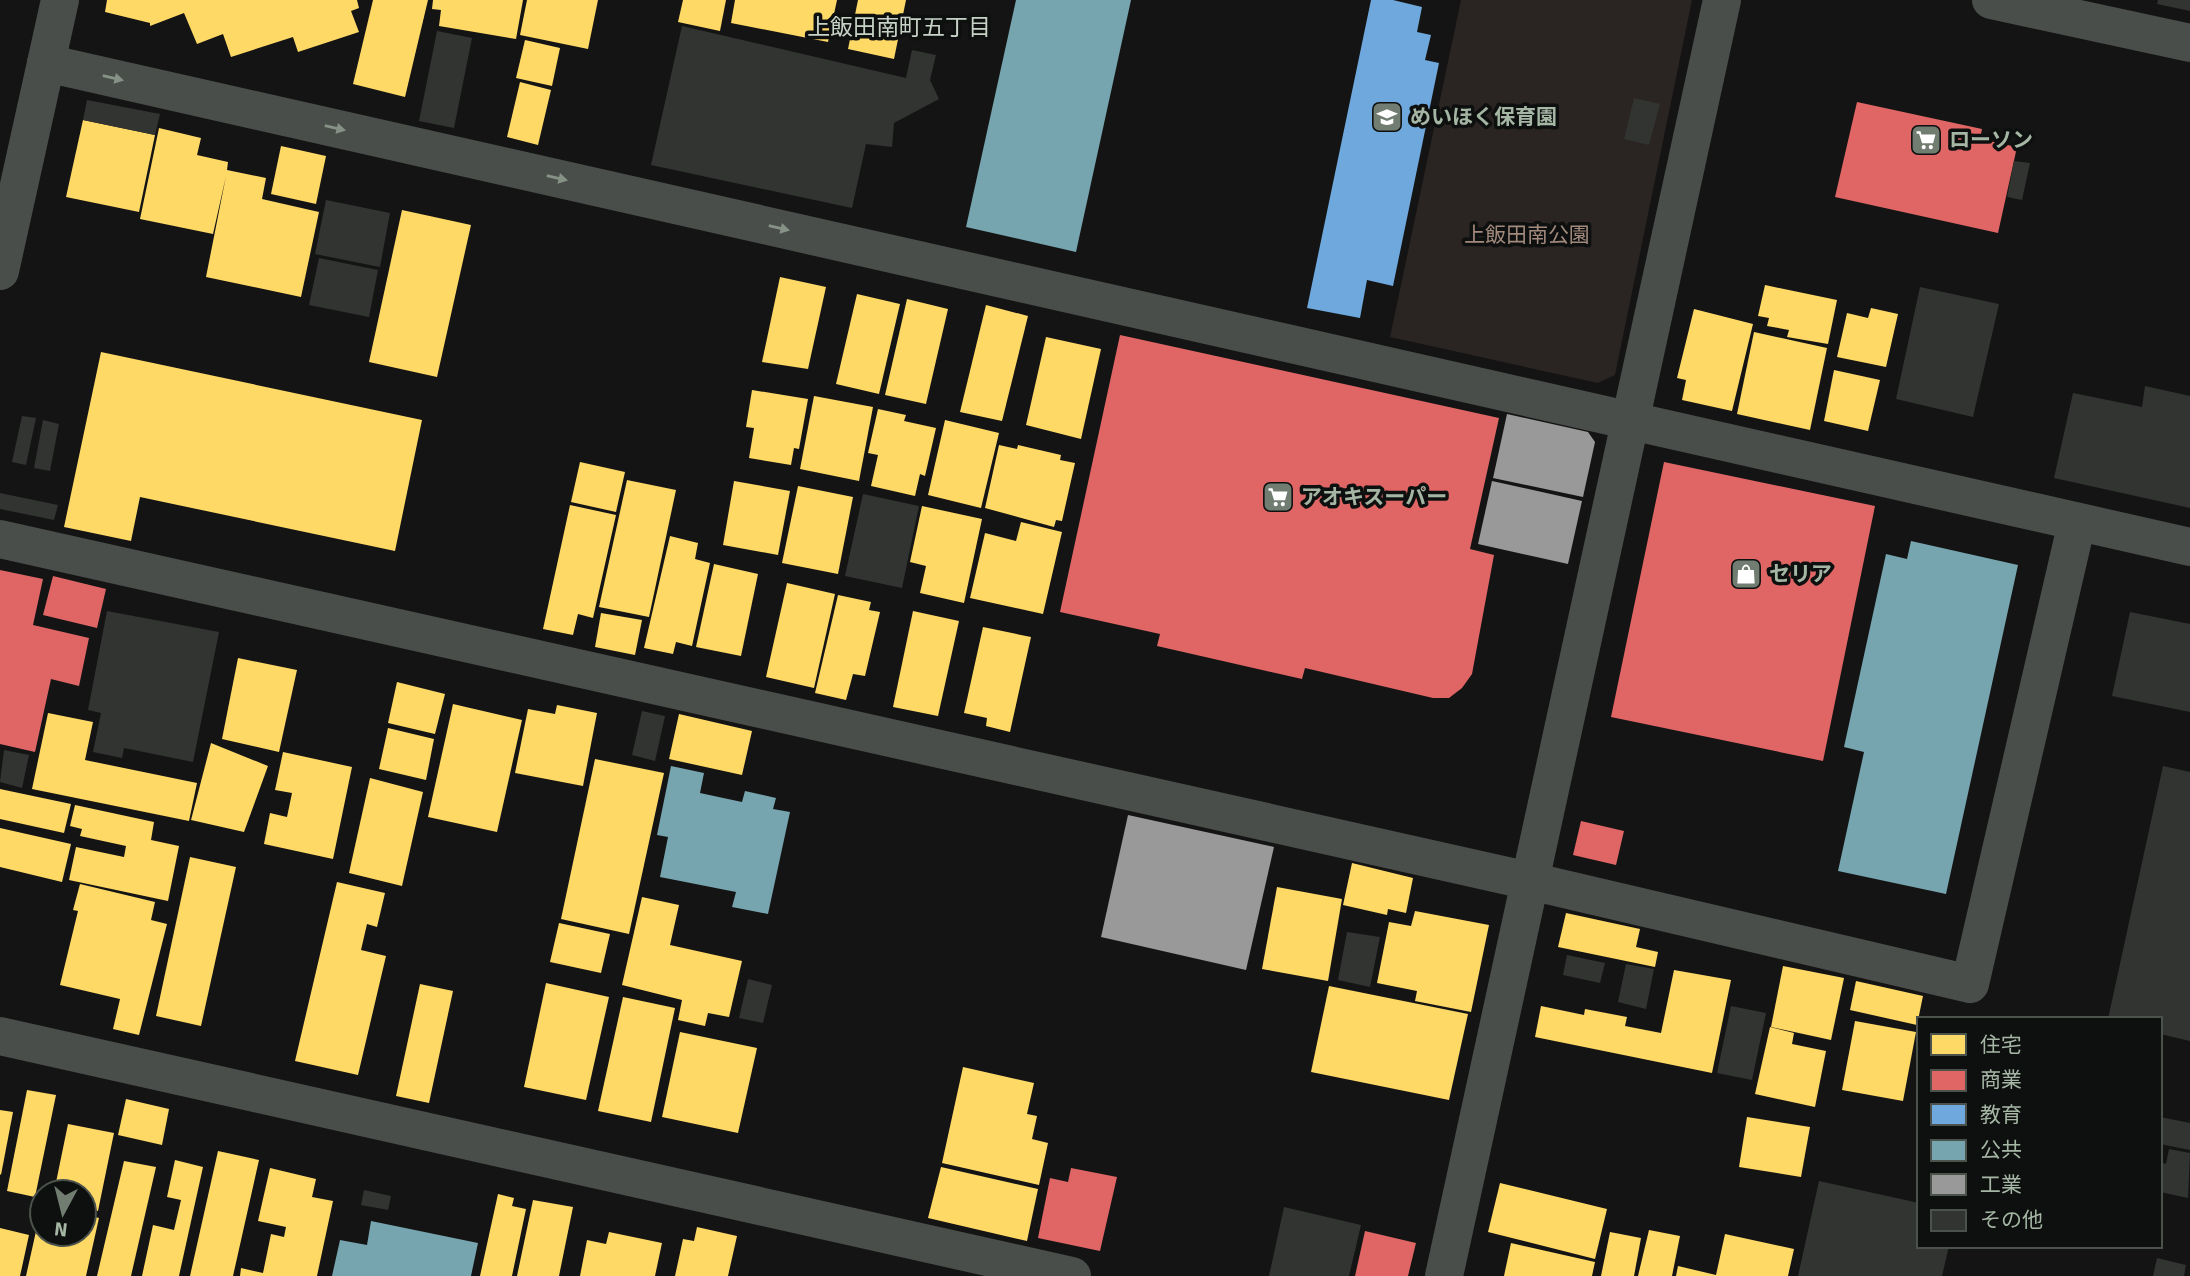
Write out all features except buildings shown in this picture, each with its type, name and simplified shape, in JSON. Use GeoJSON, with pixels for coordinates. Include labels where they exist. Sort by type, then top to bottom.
{"type":"FeatureCollection","features":[{"type":"Feature","properties":{"kind":"street"},"geometry":{"type":"LineString","coordinates":[[0,271],[60,0]]}},
{"type":"Feature","properties":{"kind":"street"},"geometry":{"type":"LineString","coordinates":[[1444,1276],[1722,0]]}},
{"type":"Feature","properties":{"kind":"street"},"geometry":{"type":"LineString","coordinates":[[1991,0],[2190,43]]}},
{"type":"Feature","properties":{"kind":"street"},"geometry":{"type":"LineString","coordinates":[[46,63],[2190,547]]}},
{"type":"Feature","properties":{"kind":"street"},"geometry":{"type":"LineString","coordinates":[[0,539],[1530,881],[1970,984],[2077,522]]}},
{"type":"Feature","properties":{"kind":"street"},"geometry":{"type":"LineString","coordinates":[[0,1036],[1072,1276]]}},
{"type":"Feature","properties":{"kind":"green space","name":"上飯田南公園"},"geometry":{"type":"Polygon","coordinates":[[[1461,0],[1692,0],[1615,375],[1598,383],[1390,337],[1461,0]]]}},
{"type":"Feature","properties":{"kind":"place","name":"めいほく保育園"},"geometry":{"type":"Point","coordinates":[1387,117]}},
{"type":"Feature","properties":{"kind":"place","name":"ローソン"},"geometry":{"type":"Point","coordinates":[1926,140]}},
{"type":"Feature","properties":{"kind":"place","name":"アオキスーパー"},"geometry":{"type":"Point","coordinates":[1278,497]}},
{"type":"Feature","properties":{"kind":"place","name":"セリア"},"geometry":{"type":"Point","coordinates":[1746,574]}},
{"type":"Feature","properties":{"kind":"district","name":"上飯田南町五丁目"},"geometry":{"type":"Point","coordinates":[899,27]}}]}
